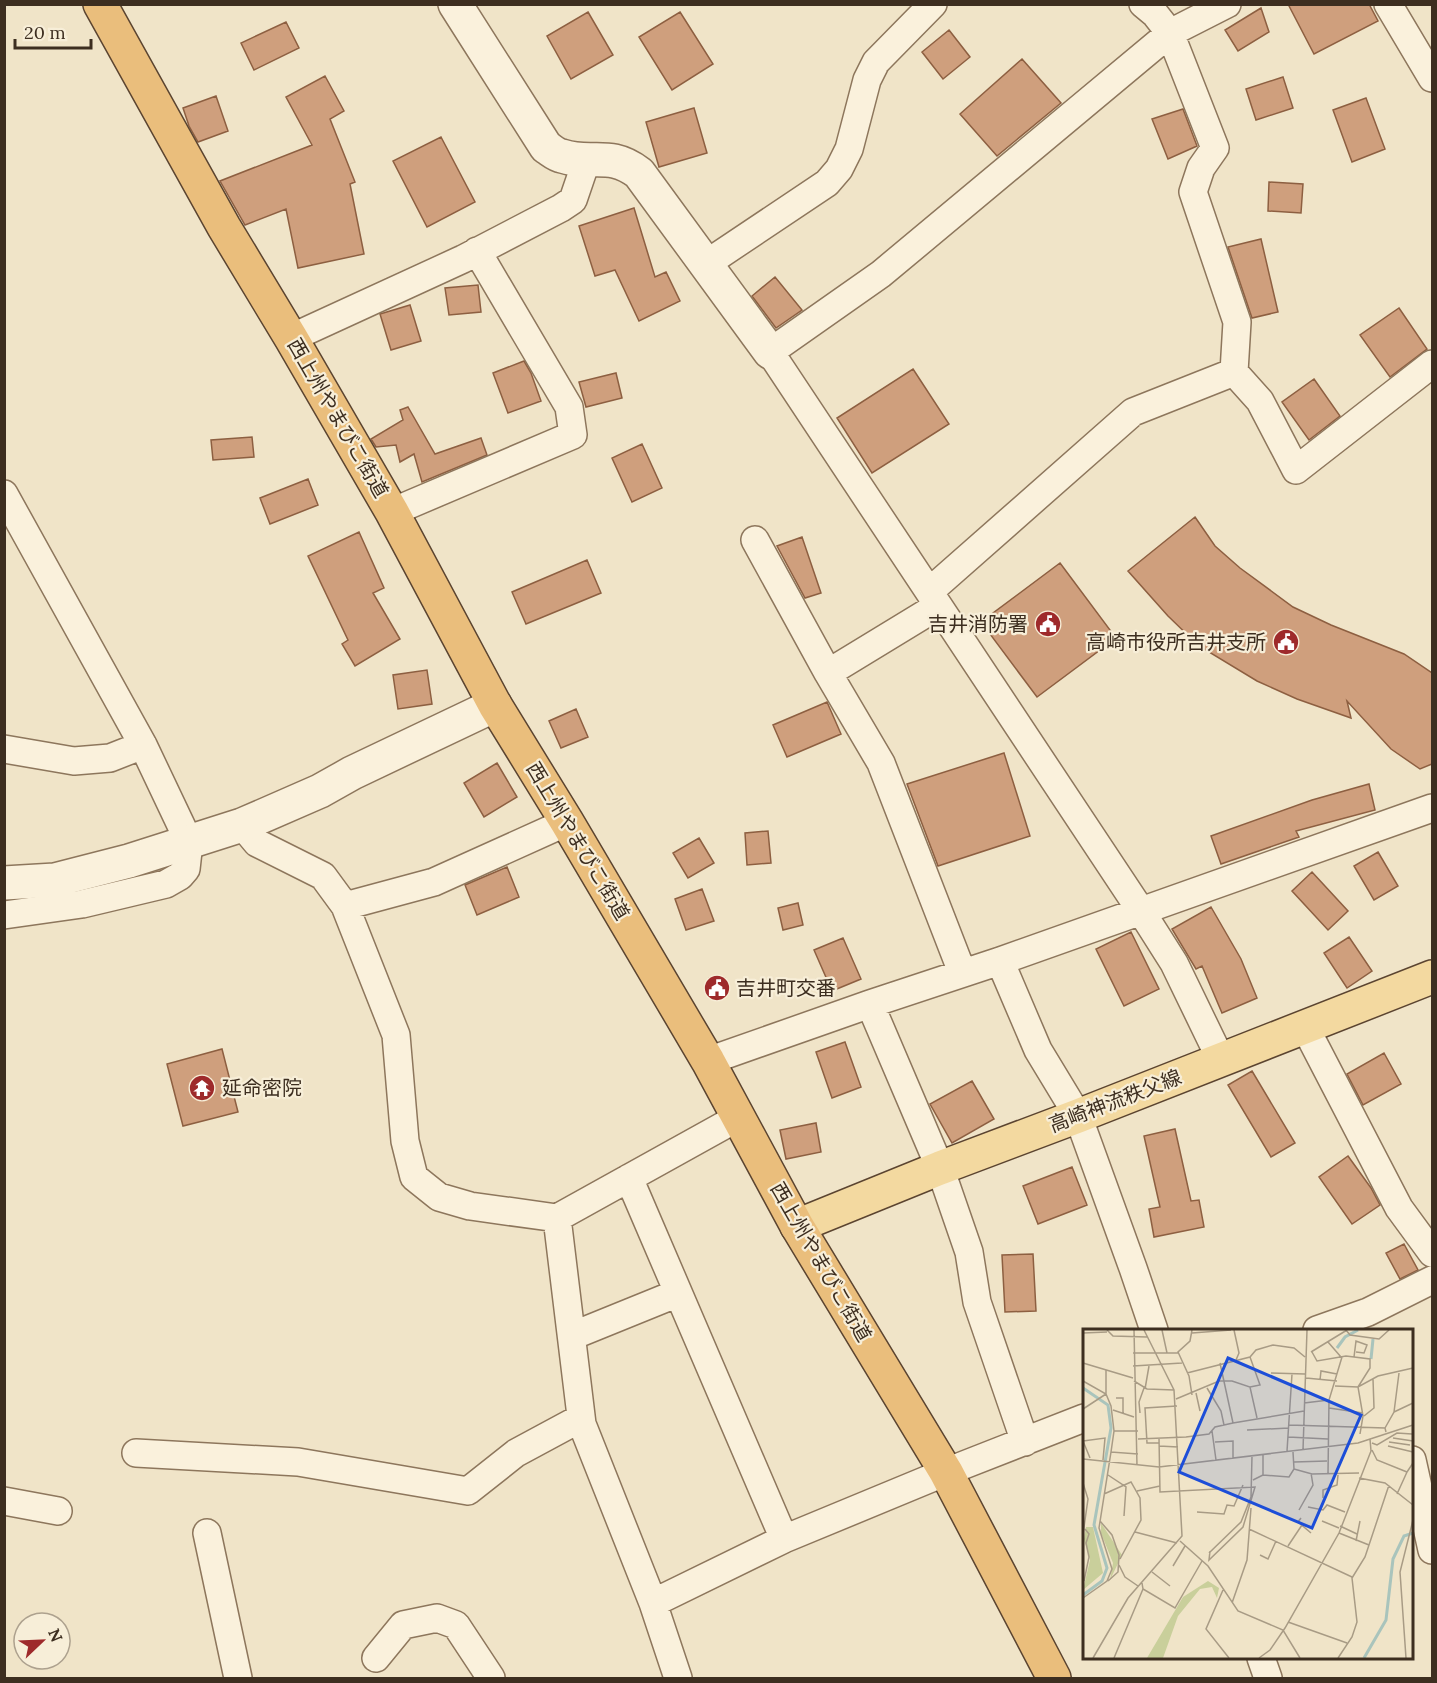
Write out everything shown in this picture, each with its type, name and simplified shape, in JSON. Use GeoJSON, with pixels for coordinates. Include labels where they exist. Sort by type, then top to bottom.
{"type":"FeatureCollection","features":[{"type":"Feature","properties":{"kind":"highway","name":"西上州やまびこ街道"},"geometry":{"type":"LineString","coordinates":[[100,4],[224,227],[392,512],[495,705],[567,822],[708,1062],[797,1226],[946,1472],[1053,1678]]}},
{"type":"Feature","properties":{"kind":"main road","name":"高崎神流秩父線"},"geometry":{"type":"LineString","coordinates":[[797,1226],[1432,977]]}},
{"type":"Feature","properties":{"kind":"street"},"geometry":{"type":"LineString","coordinates":[[455,4],[546,147],[561,156],[573,159],[611,159],[627,164],[639,173],[770,352],[1141,911],[1174,963],[1221,1060]]}},
{"type":"Feature","properties":{"kind":"street"},"geometry":{"type":"LineString","coordinates":[[706,264],[827,183],[839,170],[849,149],[867,80],[876,62],[933,4]]}},
{"type":"Feature","properties":{"kind":"street"},"geometry":{"type":"LineString","coordinates":[[1143,4],[1155,14],[1170,33],[1215,148],[1201,168],[1193,192],[1237,321],[1234,372],[1260,401],[1296,470],[1432,364]]}},
{"type":"Feature","properties":{"kind":"street"},"geometry":{"type":"LineString","coordinates":[[770,352],[881,274],[1170,33],[1227,4]]}},
{"type":"Feature","properties":{"kind":"street"},"geometry":{"type":"LineString","coordinates":[[1388,4],[1432,78]]}},
{"type":"Feature","properties":{"kind":"street"},"geometry":{"type":"LineString","coordinates":[[291,338],[463,259],[573,200],[587,159]]}},
{"type":"Feature","properties":{"kind":"street"},"geometry":{"type":"LineString","coordinates":[[392,512],[573,435],[569,407],[477,251]]}},
{"type":"Feature","properties":{"kind":"street"},"geometry":{"type":"LineString","coordinates":[[828,673],[934,598],[1133,412],[1234,372]]}},
{"type":"Feature","properties":{"kind":"street"},"geometry":{"type":"LineString","coordinates":[[4,494],[143,745],[189,842],[186,869],[180,876],[166,884],[82,904],[4,915]]}},
{"type":"Feature","properties":{"kind":"street"},"geometry":{"type":"LineString","coordinates":[[755,540],[828,673],[881,763],[962,972]]}},
{"type":"Feature","properties":{"kind":"street"},"geometry":{"type":"LineString","coordinates":[[4,883],[55,880],[129,861],[242,825],[312,795],[352,773],[495,705]]}},
{"type":"Feature","properties":{"kind":"street"},"geometry":{"type":"LineString","coordinates":[[4,749],[74,761],[110,758],[143,745]]}},
{"type":"Feature","properties":{"kind":"street"},"geometry":{"type":"LineString","coordinates":[[708,1062],[962,972],[1000,962],[1432,808]]}},
{"type":"Feature","properties":{"kind":"street"},"geometry":{"type":"LineString","coordinates":[[345,906],[434,882],[567,822]]}},
{"type":"Feature","properties":{"kind":"street"},"geometry":{"type":"LineString","coordinates":[[242,825],[257,843],[323,876],[345,906],[396,1035],[405,1141],[414,1177],[439,1197],[470,1206],[558,1218],[739,1117]]}},
{"type":"Feature","properties":{"kind":"street"},"geometry":{"type":"LineString","coordinates":[[1000,962],[1038,1050],[1078,1116],[1154,1329]]}},
{"type":"Feature","properties":{"kind":"street"},"geometry":{"type":"LineString","coordinates":[[870,1004],[940,1168],[969,1252],[977,1302],[1025,1442]]}},
{"type":"Feature","properties":{"kind":"street"},"geometry":{"type":"LineString","coordinates":[[1305,1027],[1399,1208],[1432,1254]]}},
{"type":"Feature","properties":{"kind":"street"},"geometry":{"type":"LineString","coordinates":[[629,1178],[784,1539]]}},
{"type":"Feature","properties":{"kind":"street"},"geometry":{"type":"LineString","coordinates":[[558,1218],[581,1418],[653,1604],[678,1678]]}},
{"type":"Feature","properties":{"kind":"street"},"geometry":{"type":"LineString","coordinates":[[1323,1329],[1371,1321],[1432,1280]]}},
{"type":"Feature","properties":{"kind":"street"},"geometry":{"type":"LineString","coordinates":[[572,1336],[678,1293]]}},
{"type":"Feature","properties":{"kind":"street"},"geometry":{"type":"LineString","coordinates":[[136,1453],[298,1462],[468,1491],[516,1453],[581,1418]]}},
{"type":"Feature","properties":{"kind":"street"},"geometry":{"type":"LineString","coordinates":[[653,1604],[784,1539],[1083,1418]]}},
{"type":"Feature","properties":{"kind":"street"},"geometry":{"type":"LineString","coordinates":[[1413,1464],[1432,1550]]}},
{"type":"Feature","properties":{"kind":"street"},"geometry":{"type":"LineString","coordinates":[[4,1501],[58,1511]]}},
{"type":"Feature","properties":{"kind":"street"},"geometry":{"type":"LineString","coordinates":[[207,1533],[238,1678]]}},
{"type":"Feature","properties":{"kind":"street"},"geometry":{"type":"LineString","coordinates":[[376,1658],[403,1625],[437,1618],[456,1625],[492,1678]]}},
{"type":"Feature","properties":{"kind":"street"},"geometry":{"type":"LineString","coordinates":[[1261,1659],[1268,1678]]}},
{"type":"Feature","properties":{"kind":"building"},"geometry":{"type":"Polygon","coordinates":[[[1288,4],[1369,4],[1378,21],[1314,54],[1288,4]]]}},
{"type":"Feature","properties":{"kind":"building"},"geometry":{"type":"Polygon","coordinates":[[[1261,8],[1269,32],[1238,51],[1225,30],[1261,8]]]}},
{"type":"Feature","properties":{"kind":"building"},"geometry":{"type":"Polygon","coordinates":[[[588,12],[613,55],[571,79],[547,36],[588,12]]]}},
{"type":"Feature","properties":{"kind":"building"},"geometry":{"type":"Polygon","coordinates":[[[680,12],[713,64],[672,90],[639,37],[680,12]]]}},
{"type":"Feature","properties":{"kind":"building"},"geometry":{"type":"Polygon","coordinates":[[[286,22],[299,48],[254,70],[241,43],[286,22]]]}},
{"type":"Feature","properties":{"kind":"building"},"geometry":{"type":"Polygon","coordinates":[[[949,30],[970,57],[943,79],[922,52],[949,30]]]}},
{"type":"Feature","properties":{"kind":"building"},"geometry":{"type":"Polygon","coordinates":[[[1022,59],[1061,103],[997,156],[960,114],[1022,59]]]}},
{"type":"Feature","properties":{"kind":"building"},"geometry":{"type":"Polygon","coordinates":[[[325,76],[344,111],[330,119],[355,182],[350,184],[364,254],[298,268],[286,209],[245,225],[220,181],[312,145],[286,97],[325,76]]]}},
{"type":"Feature","properties":{"kind":"building"},"geometry":{"type":"Polygon","coordinates":[[[1283,77],[1293,108],[1256,120],[1246,89],[1283,77]]]}},
{"type":"Feature","properties":{"kind":"building"},"geometry":{"type":"Polygon","coordinates":[[[216,96],[228,131],[198,142],[183,108],[216,96]]]}},
{"type":"Feature","properties":{"kind":"building"},"geometry":{"type":"Polygon","coordinates":[[[1366,98],[1385,149],[1352,162],[1333,110],[1366,98]]]}},
{"type":"Feature","properties":{"kind":"building"},"geometry":{"type":"Polygon","coordinates":[[[694,108],[707,153],[659,167],[646,122],[694,108]]]}},
{"type":"Feature","properties":{"kind":"building"},"geometry":{"type":"Polygon","coordinates":[[[1183,109],[1197,146],[1168,159],[1152,119],[1183,109]]]}},
{"type":"Feature","properties":{"kind":"building"},"geometry":{"type":"Polygon","coordinates":[[[441,137],[475,202],[427,227],[393,161],[441,137]]]}},
{"type":"Feature","properties":{"kind":"building"},"geometry":{"type":"Polygon","coordinates":[[[1269,182],[1303,184],[1301,213],[1268,211],[1269,182]]]}},
{"type":"Feature","properties":{"kind":"building"},"geometry":{"type":"Polygon","coordinates":[[[634,208],[655,277],[666,272],[680,301],[639,321],[615,270],[595,276],[579,226],[634,208]]]}},
{"type":"Feature","properties":{"kind":"building"},"geometry":{"type":"Polygon","coordinates":[[[1261,239],[1278,312],[1252,318],[1228,247],[1261,239]]]}},
{"type":"Feature","properties":{"kind":"building"},"geometry":{"type":"Polygon","coordinates":[[[775,277],[802,310],[776,328],[752,296],[775,277]]]}},
{"type":"Feature","properties":{"kind":"building"},"geometry":{"type":"Polygon","coordinates":[[[478,285],[481,312],[449,315],[445,288],[478,285]]]}},
{"type":"Feature","properties":{"kind":"building"},"geometry":{"type":"Polygon","coordinates":[[[410,305],[421,341],[391,350],[380,314],[410,305]]]}},
{"type":"Feature","properties":{"kind":"building"},"geometry":{"type":"Polygon","coordinates":[[[1399,308],[1427,349],[1390,377],[1360,335],[1399,308]]]}},
{"type":"Feature","properties":{"kind":"building"},"geometry":{"type":"Polygon","coordinates":[[[524,361],[541,401],[508,413],[493,373],[524,361]]]}},
{"type":"Feature","properties":{"kind":"building"},"geometry":{"type":"Polygon","coordinates":[[[913,369],[949,424],[872,473],[837,418],[913,369]]]}},
{"type":"Feature","properties":{"kind":"building"},"geometry":{"type":"Polygon","coordinates":[[[616,373],[622,398],[586,407],[579,382],[616,373]]]}},
{"type":"Feature","properties":{"kind":"building"},"geometry":{"type":"Polygon","coordinates":[[[1314,379],[1340,416],[1309,440],[1282,402],[1314,379]]]}},
{"type":"Feature","properties":{"kind":"building"},"geometry":{"type":"Polygon","coordinates":[[[408,407],[435,454],[481,438],[487,455],[422,482],[414,454],[400,462],[396,445],[376,447],[371,439],[403,420],[400,410],[408,407]]]}},
{"type":"Feature","properties":{"kind":"building"},"geometry":{"type":"Polygon","coordinates":[[[252,437],[254,457],[213,460],[211,440],[252,437]]]}},
{"type":"Feature","properties":{"kind":"building"},"geometry":{"type":"Polygon","coordinates":[[[642,444],[662,488],[632,502],[612,458],[642,444]]]}},
{"type":"Feature","properties":{"kind":"building"},"geometry":{"type":"Polygon","coordinates":[[[308,479],[318,505],[270,524],[260,498],[308,479]]]}},
{"type":"Feature","properties":{"kind":"building","name":"高崎市役所吉井支所"},"geometry":{"type":"Polygon","coordinates":[[[1195,517],[1215,546],[1240,568],[1293,607],[1404,654],[1432,673],[1432,764],[1420,769],[1391,749],[1347,701],[1351,718],[1297,699],[1257,681],[1199,646],[1168,616],[1128,571],[1195,517]]]}},
{"type":"Feature","properties":{"kind":"building"},"geometry":{"type":"Polygon","coordinates":[[[359,532],[384,588],[373,593],[400,639],[355,666],[342,644],[348,640],[308,556],[359,532]]]}},
{"type":"Feature","properties":{"kind":"building"},"geometry":{"type":"Polygon","coordinates":[[[802,537],[821,593],[805,598],[777,546],[802,537]]]}},
{"type":"Feature","properties":{"kind":"building"},"geometry":{"type":"Polygon","coordinates":[[[587,560],[601,593],[526,624],[512,592],[587,560]]]}},
{"type":"Feature","properties":{"kind":"building"},"geometry":{"type":"Polygon","coordinates":[[[1060,563],[1116,638],[1037,697],[981,622],[1060,563]]]}},
{"type":"Feature","properties":{"kind":"building"},"geometry":{"type":"Polygon","coordinates":[[[427,670],[432,704],[398,709],[393,675],[427,670]]]}},
{"type":"Feature","properties":{"kind":"building"},"geometry":{"type":"Polygon","coordinates":[[[827,702],[841,734],[787,757],[773,725],[827,702]]]}},
{"type":"Feature","properties":{"kind":"building"},"geometry":{"type":"Polygon","coordinates":[[[576,709],[588,737],[561,748],[549,721],[576,709]]]}},
{"type":"Feature","properties":{"kind":"building"},"geometry":{"type":"Polygon","coordinates":[[[1004,753],[1030,836],[938,866],[907,784],[1004,753]]]}},
{"type":"Feature","properties":{"kind":"building"},"geometry":{"type":"Polygon","coordinates":[[[497,763],[517,797],[484,817],[464,783],[497,763]]]}},
{"type":"Feature","properties":{"kind":"building"},"geometry":{"type":"Polygon","coordinates":[[[1369,784],[1375,810],[1296,831],[1299,837],[1221,864],[1211,836],[1312,800],[1369,784]]]}},
{"type":"Feature","properties":{"kind":"building"},"geometry":{"type":"Polygon","coordinates":[[[768,831],[771,863],[747,865],[745,833],[768,831]]]}},
{"type":"Feature","properties":{"kind":"building"},"geometry":{"type":"Polygon","coordinates":[[[699,838],[714,863],[688,878],[673,853],[699,838]]]}},
{"type":"Feature","properties":{"kind":"building"},"geometry":{"type":"Polygon","coordinates":[[[1378,852],[1398,886],[1374,900],[1354,866],[1378,852]]]}},
{"type":"Feature","properties":{"kind":"building"},"geometry":{"type":"Polygon","coordinates":[[[507,867],[519,897],[477,915],[465,885],[507,867]]]}},
{"type":"Feature","properties":{"kind":"building"},"geometry":{"type":"Polygon","coordinates":[[[1312,872],[1348,911],[1328,930],[1292,891],[1312,872]]]}},
{"type":"Feature","properties":{"kind":"building"},"geometry":{"type":"Polygon","coordinates":[[[702,889],[714,921],[686,930],[675,899],[702,889]]]}},
{"type":"Feature","properties":{"kind":"building"},"geometry":{"type":"Polygon","coordinates":[[[798,903],[803,925],[783,930],[778,908],[798,903]]]}},
{"type":"Feature","properties":{"kind":"building"},"geometry":{"type":"Polygon","coordinates":[[[1211,907],[1241,959],[1257,998],[1222,1013],[1202,966],[1196,969],[1172,929],[1211,907]]]}},
{"type":"Feature","properties":{"kind":"building"},"geometry":{"type":"Polygon","coordinates":[[[1131,932],[1159,989],[1124,1006],[1096,949],[1131,932]]]}},
{"type":"Feature","properties":{"kind":"building"},"geometry":{"type":"Polygon","coordinates":[[[1349,937],[1372,971],[1347,988],[1324,953],[1349,937]]]}},
{"type":"Feature","properties":{"kind":"building"},"geometry":{"type":"Polygon","coordinates":[[[843,938],[861,979],[832,991],[814,950],[843,938]]]}},
{"type":"Feature","properties":{"kind":"building"},"geometry":{"type":"Polygon","coordinates":[[[845,1042],[861,1087],[832,1098],[816,1052],[845,1042]]]}},
{"type":"Feature","properties":{"kind":"building","name":"延命密院"},"geometry":{"type":"Polygon","coordinates":[[[222,1049],[238,1112],[183,1126],[167,1064],[222,1049]]]}},
{"type":"Feature","properties":{"kind":"building"},"geometry":{"type":"Polygon","coordinates":[[[1384,1053],[1401,1084],[1363,1105],[1347,1074],[1384,1053]]]}},
{"type":"Feature","properties":{"kind":"building"},"geometry":{"type":"Polygon","coordinates":[[[1252,1071],[1295,1143],[1271,1157],[1228,1085],[1252,1071]]]}},
{"type":"Feature","properties":{"kind":"building"},"geometry":{"type":"Polygon","coordinates":[[[972,1081],[994,1119],[952,1143],[930,1104],[972,1081]]]}},
{"type":"Feature","properties":{"kind":"building"},"geometry":{"type":"Polygon","coordinates":[[[816,1123],[821,1152],[786,1159],[780,1130],[816,1123]]]}},
{"type":"Feature","properties":{"kind":"building"},"geometry":{"type":"Polygon","coordinates":[[[1175,1129],[1191,1201],[1199,1200],[1204,1227],[1154,1237],[1149,1209],[1160,1207],[1144,1136],[1175,1129]]]}},
{"type":"Feature","properties":{"kind":"building"},"geometry":{"type":"Polygon","coordinates":[[[1348,1156],[1380,1205],[1352,1224],[1319,1177],[1348,1156]]]}},
{"type":"Feature","properties":{"kind":"building"},"geometry":{"type":"Polygon","coordinates":[[[1072,1167],[1087,1205],[1038,1224],[1023,1186],[1072,1167]]]}},
{"type":"Feature","properties":{"kind":"building"},"geometry":{"type":"Polygon","coordinates":[[[1404,1244],[1418,1270],[1400,1279],[1386,1253],[1404,1244]]]}},
{"type":"Feature","properties":{"kind":"building"},"geometry":{"type":"Polygon","coordinates":[[[1033,1254],[1036,1311],[1005,1312],[1002,1255],[1033,1254]]]}},
{"type":"Feature","properties":{"kind":"place","name":"吉井消防署"},"geometry":{"type":"Point","coordinates":[1048,624]}},
{"type":"Feature","properties":{"kind":"place","name":"高崎市役所吉井支所"},"geometry":{"type":"Point","coordinates":[1286,642]}},
{"type":"Feature","properties":{"kind":"place","name":"吉井町交番"},"geometry":{"type":"Point","coordinates":[717,988]}},
{"type":"Feature","properties":{"kind":"place","name":"延命密院"},"geometry":{"type":"Point","coordinates":[202,1088]}}]}
